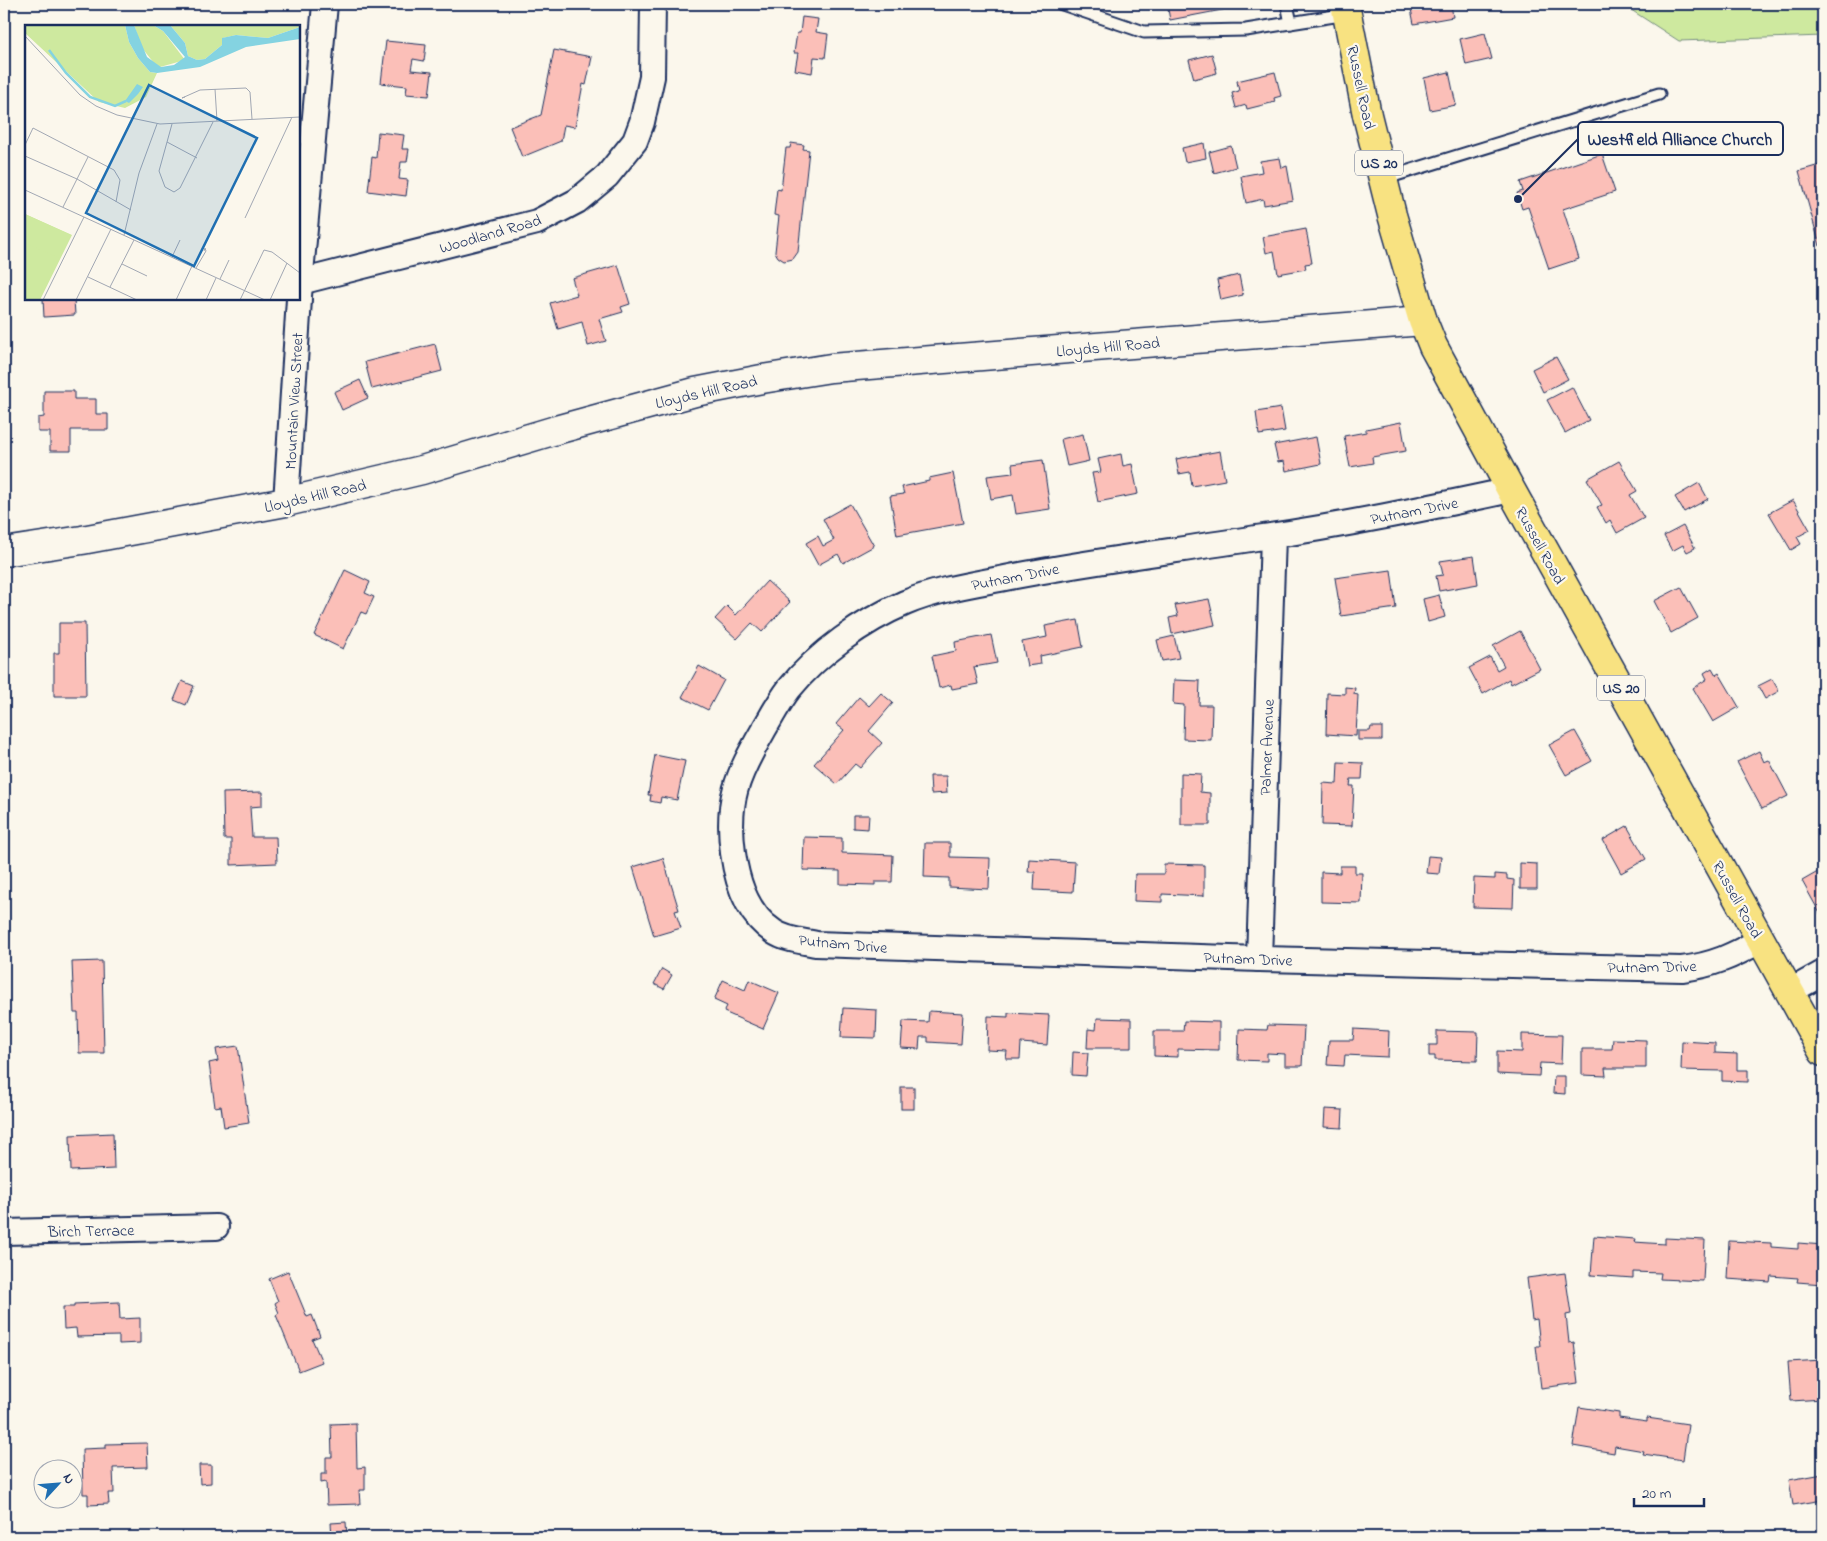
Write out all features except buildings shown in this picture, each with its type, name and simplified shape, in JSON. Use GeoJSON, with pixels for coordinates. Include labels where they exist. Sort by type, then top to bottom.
{"type":"FeatureCollection","features":[{"type":"Feature","properties":{"kind":"main road","name":"Russell Road"},"geometry":{"type":"LineString","coordinates":[[1346,9],[1367,115],[1392,215],[1423,321],[1447,374],[1823,1052]]}},
{"type":"Feature","properties":{"kind":"main road","name":"Lloyds Hill Road"},"geometry":{"type":"LineString","coordinates":[[4,552],[82,540],[286,502],[422,470],[695,392],[762,379],[831,368],[1423,321]]}},
{"type":"Feature","properties":{"kind":"street","name":"Mountain View Street"},"geometry":{"type":"LineString","coordinates":[[300,281],[325,4]]}},
{"type":"Feature","properties":{"kind":"street","name":"Woodland Road"},"geometry":{"type":"LineString","coordinates":[[300,292],[537,222],[577,201],[606,176],[636,142],[652,77],[653,4]]}},
{"type":"Feature","properties":{"kind":"street","name":"Mountain View Street"},"geometry":{"type":"LineString","coordinates":[[286,502],[299,300]]}},
{"type":"Feature","properties":{"kind":"street","name":"Putnam Drive"},"geometry":{"type":"LineString","coordinates":[[1511,490],[1397,514],[1273,536],[1077,564],[951,589],[928,595],[895,608],[851,634],[812,664],[780,701],[749,757],[737,782],[730,813],[734,858],[737,876],[743,893],[762,922],[775,933],[787,938],[816,944],[1259,959],[1682,969],[1712,964],[1726,959],[1761,940]]}},
{"type":"Feature","properties":{"kind":"street","name":"Palmer Avenue"},"geometry":{"type":"LineString","coordinates":[[1259,959],[1273,536]]}},
{"type":"Feature","properties":{"kind":"street"},"geometry":{"type":"LineString","coordinates":[[1789,992],[1823,973]]}},
{"type":"Feature","properties":{"kind":"street","name":"Birch Terrace"},"geometry":{"type":"LineString","coordinates":[[4,1232],[216,1227]]}},
{"type":"Feature","properties":{"kind":"lane"},"geometry":{"type":"LineString","coordinates":[[1062,4],[1144,32],[1246,30],[1291,23],[1346,9]]}},
{"type":"Feature","properties":{"kind":"lane"},"geometry":{"type":"LineString","coordinates":[[1287,4],[1291,23]]}},
{"type":"Feature","properties":{"kind":"lane"},"geometry":{"type":"LineString","coordinates":[[1383,179],[1660,94]]}},
{"type":"Feature","properties":{"kind":"green space"},"geometry":{"type":"Polygon","coordinates":[[[1622,4],[1823,4],[1823,36],[1679,41],[1622,4]]]}},
{"type":"Feature","properties":{"kind":"place","name":"Westfield Alliance Church"},"geometry":{"type":"Point","coordinates":[1518,199]}}]}
